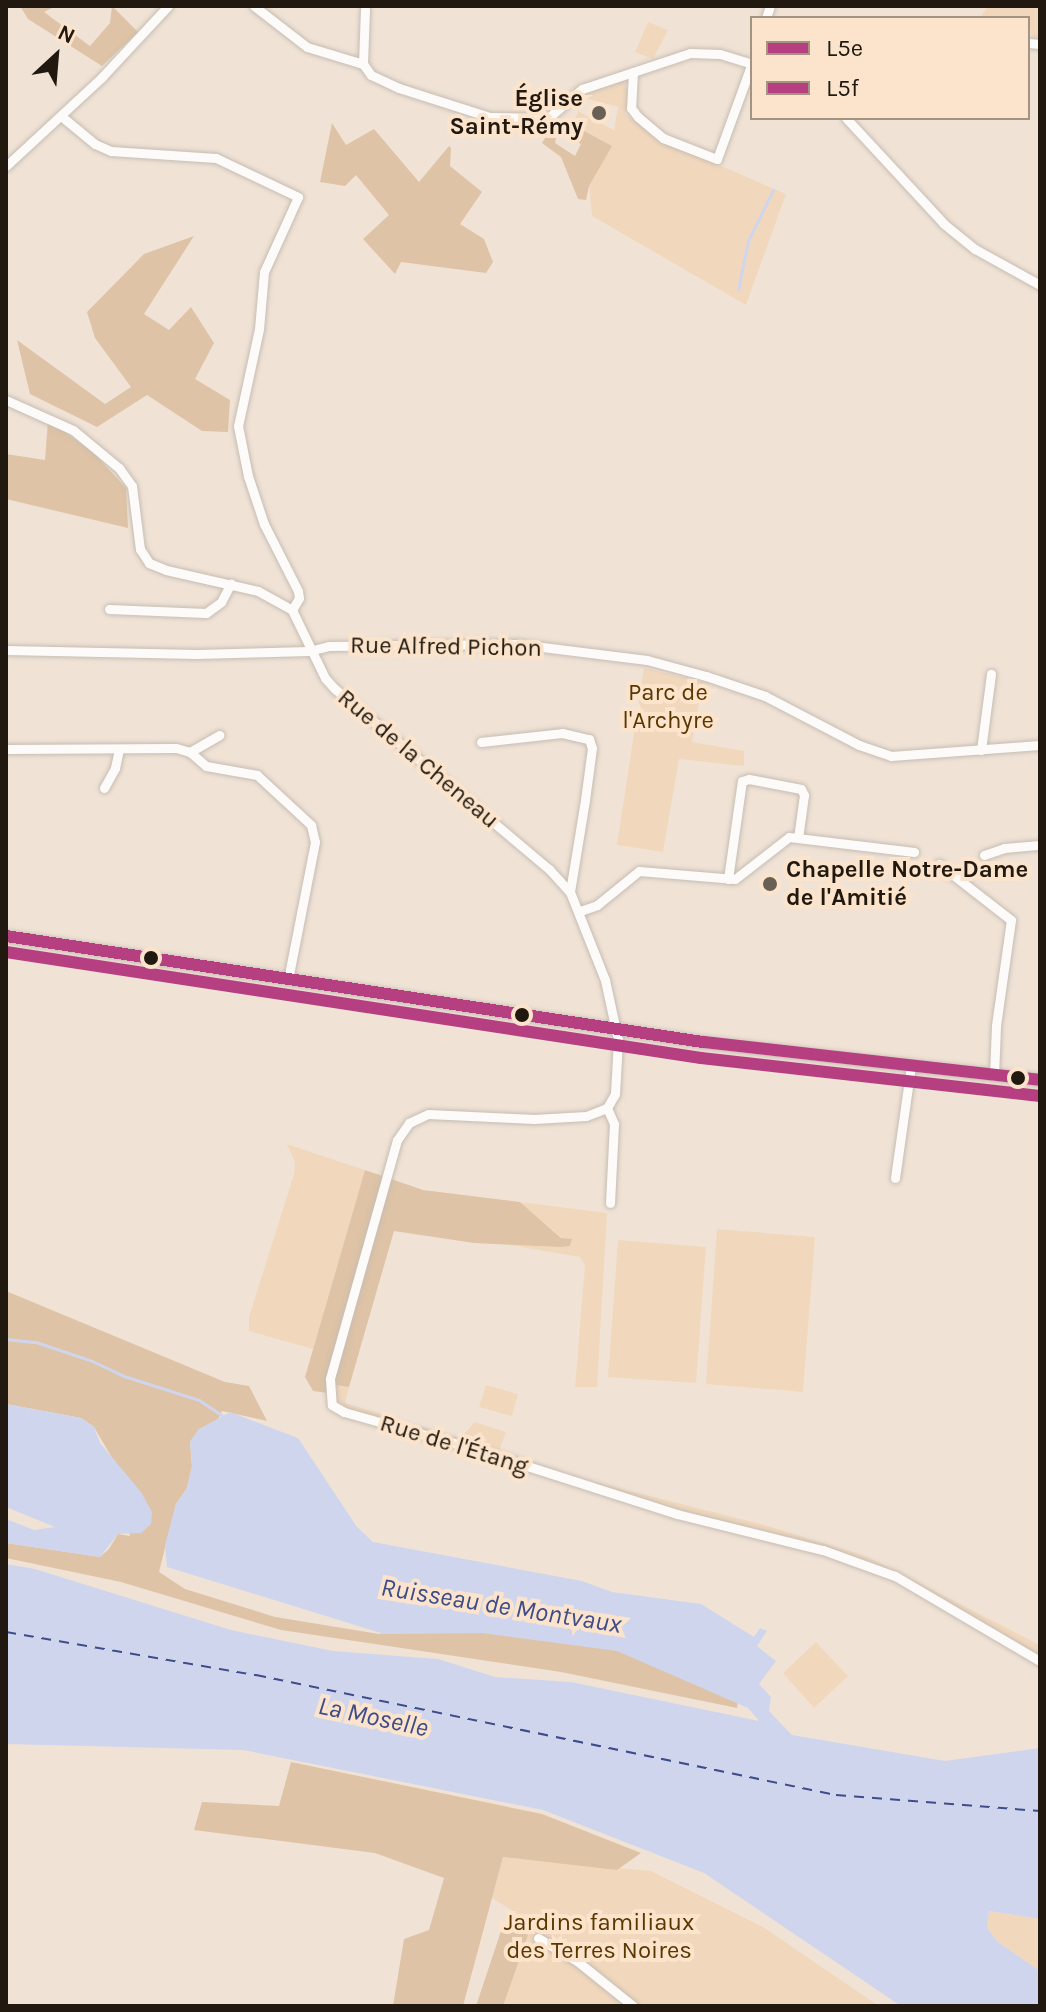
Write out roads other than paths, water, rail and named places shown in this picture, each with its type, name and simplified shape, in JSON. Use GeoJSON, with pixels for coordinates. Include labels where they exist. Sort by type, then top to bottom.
{"type":"FeatureCollection","features":[{"type":"Feature","properties":{"kind":"main road"},"geometry":{"type":"LineString","coordinates":[[6,936],[616,1029],[1040,1080]]}},
{"type":"Feature","properties":{"kind":"street"},"geometry":{"type":"LineString","coordinates":[[6,166],[152,28],[168,6]]}},
{"type":"Feature","properties":{"kind":"street"},"geometry":{"type":"LineString","coordinates":[[254,6],[307,47],[363,64],[371,75],[471,113],[548,118],[582,89],[701,52],[733,56],[750,63]]}},
{"type":"Feature","properties":{"kind":"street"},"geometry":{"type":"LineString","coordinates":[[363,64],[366,7]]}},
{"type":"Feature","properties":{"kind":"street"},"geometry":{"type":"LineString","coordinates":[[633,72],[631,108],[638,117],[663,138],[717,159],[750,69]]}},
{"type":"Feature","properties":{"kind":"street","name":"Rue de la Cheneau"},"geometry":{"type":"LineString","coordinates":[[61,116],[95,144],[111,151],[216,158],[298,197],[264,272],[259,329],[238,426],[248,476],[264,524],[298,591],[299,598],[292,610],[325,678],[335,689],[549,869],[570,892],[605,980],[616,1029],[619,1048],[615,1094],[607,1108]]}},
{"type":"Feature","properties":{"kind":"street"},"geometry":{"type":"LineString","coordinates":[[848,120],[944,224],[975,249],[1040,285]]}},
{"type":"Feature","properties":{"kind":"street"},"geometry":{"type":"LineString","coordinates":[[6,400],[42,414],[100,450],[126,476],[135,498],[140,549],[149,563],[166,570],[267,594],[292,610]]}},
{"type":"Feature","properties":{"kind":"street"},"geometry":{"type":"LineString","coordinates":[[109,609],[206,613],[221,602],[231,583]]}},
{"type":"Feature","properties":{"kind":"street","name":"Rue Alfred Pichon"},"geometry":{"type":"LineString","coordinates":[[6,650],[197,654],[312,650],[329,646],[489,642],[625,657],[685,670],[765,696],[876,752],[905,756],[1040,745]]}},
{"type":"Feature","properties":{"kind":"street"},"geometry":{"type":"LineString","coordinates":[[981,750],[991,674]]}},
{"type":"Feature","properties":{"kind":"street"},"geometry":{"type":"LineString","coordinates":[[481,742],[562,733],[589,739],[592,748],[581,836],[570,892]]}},
{"type":"Feature","properties":{"kind":"street"},"geometry":{"type":"LineString","coordinates":[[190,752],[219,735]]}},
{"type":"Feature","properties":{"kind":"street"},"geometry":{"type":"LineString","coordinates":[[6,749],[176,748],[190,752],[206,766],[257,775],[313,830],[315,842],[288,979]]}},
{"type":"Feature","properties":{"kind":"street"},"geometry":{"type":"LineString","coordinates":[[104,788],[115,768],[119,749]]}},
{"type":"Feature","properties":{"kind":"street"},"geometry":{"type":"LineString","coordinates":[[728,879],[742,781],[749,779],[801,789],[804,795],[798,838]]}},
{"type":"Feature","properties":{"kind":"street"},"geometry":{"type":"LineString","coordinates":[[580,911],[597,905],[639,871],[735,879],[789,837],[914,852]]}},
{"type":"Feature","properties":{"kind":"street"},"geometry":{"type":"LineString","coordinates":[[984,855],[1004,848],[1040,845]]}},
{"type":"Feature","properties":{"kind":"street"},"geometry":{"type":"LineString","coordinates":[[939,864],[1011,920],[996,1026],[994,1076]]}},
{"type":"Feature","properties":{"kind":"street"},"geometry":{"type":"LineString","coordinates":[[895,1178],[911,1066]]}},
{"type":"Feature","properties":{"kind":"street"},"geometry":{"type":"LineString","coordinates":[[607,1108],[614,1124],[610,1203]]}},
{"type":"Feature","properties":{"kind":"street","name":"Rue de l'Étang"},"geometry":{"type":"LineString","coordinates":[[607,1108],[586,1116],[534,1119],[428,1114],[409,1123],[397,1140],[330,1379],[332,1405],[344,1412],[459,1444],[677,1514],[823,1550],[895,1576],[1040,1661]]}},
{"type":"Feature","properties":{"kind":"street"},"geometry":{"type":"LineString","coordinates":[[538,1938],[577,1961],[633,2006]]}},
{"type":"Feature","properties":{"kind":"water"},"geometry":{"type":"Polygon","coordinates":[[[6,1404],[81,1418],[94,1427],[100,1443],[141,1492],[152,1512],[151,1524],[141,1533],[118,1534],[100,1557],[6,1543],[6,1519],[34,1530],[55,1527],[6,1507],[6,1404]]]}},
{"type":"Feature","properties":{"kind":"water","name":"La Moselle"},"geometry":{"type":"Polygon","coordinates":[[[230,1412],[298,1438],[357,1527],[373,1542],[582,1581],[612,1592],[701,1604],[754,1637],[760,1628],[767,1631],[757,1646],[776,1661],[759,1684],[771,1697],[769,1711],[792,1735],[945,1761],[1040,1748],[1040,1919],[989,1911],[987,1928],[998,1942],[1040,1971],[1040,2006],[901,2006],[704,1873],[543,1810],[243,1750],[6,1744],[6,1564],[35,1569],[231,1630],[333,1651],[438,1659],[495,1677],[571,1682],[759,1721],[748,1708],[617,1651],[482,1633],[384,1634],[167,1567],[165,1545],[176,1504],[187,1488],[192,1466],[190,1442],[199,1429],[230,1412]]]}},
{"type":"Feature","properties":{"kind":"waterway"},"geometry":{"type":"LineString","coordinates":[[738,290],[748,241],[773,190]]}},
{"type":"Feature","properties":{"kind":"waterway","name":"Ruisseau de Montvaux"},"geometry":{"type":"LineString","coordinates":[[6,1339],[36,1342],[92,1361],[127,1377],[199,1400],[221,1415]]}},
{"type":"Feature","properties":{"kind":"place","name":"Église Saint-Rémy"},"geometry":{"type":"Point","coordinates":[599,113]}},
{"type":"Feature","properties":{"kind":"place","name":"Chapelle Notre-Dame de l'Amitié"},"geometry":{"type":"Point","coordinates":[770,884]}},
{"type":"Feature","properties":{"kind":"park label","name":"Parc de l'Archyre"},"geometry":{"type":"Point","coordinates":[668,707]}},
{"type":"Feature","properties":{"kind":"park label","name":"Jardins familiaux des Terres Noires"},"geometry":{"type":"Point","coordinates":[599,1937]}}]}
